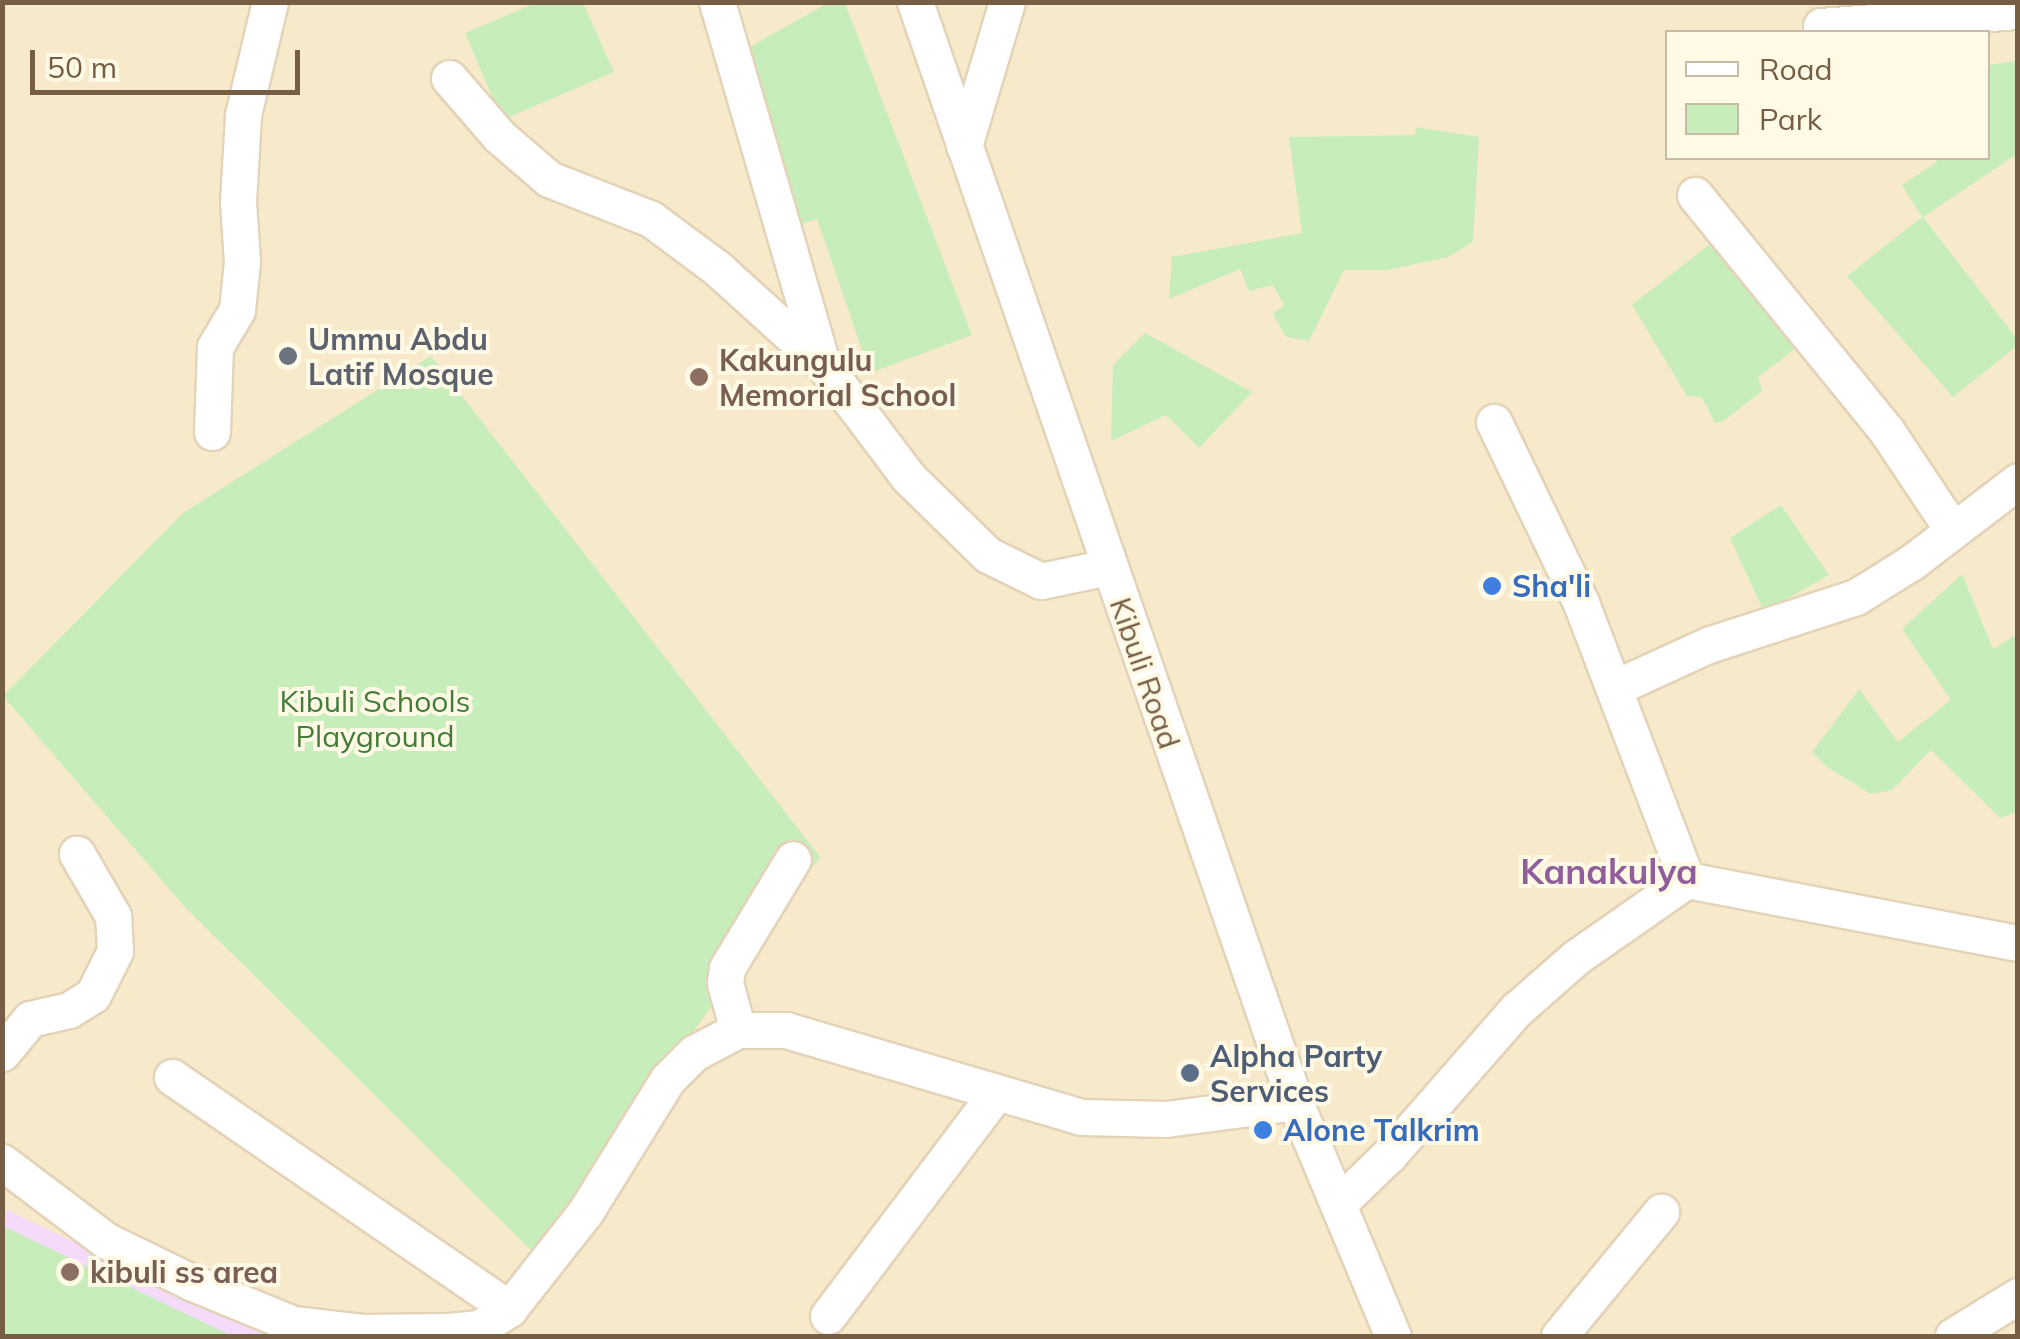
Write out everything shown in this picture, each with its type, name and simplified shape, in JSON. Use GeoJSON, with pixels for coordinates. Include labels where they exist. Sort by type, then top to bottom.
{"type":"FeatureCollection","features":[{"type":"Feature","properties":{"kind":"street"},"geometry":{"type":"LineString","coordinates":[[717,2],[822,364]]}},
{"type":"Feature","properties":{"kind":"street","name":"Kibuli Road"},"geometry":{"type":"LineString","coordinates":[[915,2],[1295,1102],[1393,1336]]}},
{"type":"Feature","properties":{"kind":"street"},"geometry":{"type":"LineString","coordinates":[[964,146],[1007,2]]}},
{"type":"Feature","properties":{"kind":"street"},"geometry":{"type":"LineString","coordinates":[[212,432],[216,347],[237,310],[242,262],[238,202],[243,115],[270,3]]}},
{"type":"Feature","properties":{"kind":"street"},"geometry":{"type":"LineString","coordinates":[[1821,26],[2018,11]]}},
{"type":"Feature","properties":{"kind":"street"},"geometry":{"type":"LineString","coordinates":[[449,78],[499,136],[549,180],[652,218],[717,268],[822,364],[908,477],[988,555],[1041,581],[1108,566]]}},
{"type":"Feature","properties":{"kind":"street"},"geometry":{"type":"LineString","coordinates":[[1695,196],[1886,430],[1952,529]]}},
{"type":"Feature","properties":{"kind":"street"},"geometry":{"type":"LineString","coordinates":[[1494,422],[1581,603],[1688,880]]}},
{"type":"Feature","properties":{"kind":"street"},"geometry":{"type":"LineString","coordinates":[[1614,688],[1708,645],[1856,597],[1912,562],[2018,481]]}},
{"type":"Feature","properties":{"kind":"street"},"geometry":{"type":"LineString","coordinates":[[2,1053],[30,1019],[69,1010],[93,995],[115,951],[113,916],[77,854]]}},
{"type":"Feature","properties":{"kind":"street"},"geometry":{"type":"LineString","coordinates":[[738,1030],[725,983],[727,968],[793,859]]}},
{"type":"Feature","properties":{"kind":"street"},"geometry":{"type":"LineString","coordinates":[[1338,1204],[1389,1156],[1516,1010],[1575,958],[1688,880],[2018,942]]}},
{"type":"Feature","properties":{"kind":"street"},"geometry":{"type":"LineString","coordinates":[[2,1162],[105,1240],[192,1283],[292,1324],[363,1332],[449,1331],[479,1328],[508,1309],[586,1211],[668,1079],[694,1052],[738,1030],[786,1030],[1081,1117],[1130,1120],[1295,1102]]}},
{"type":"Feature","properties":{"kind":"street"},"geometry":{"type":"LineString","coordinates":[[172,1077],[508,1309]]}},
{"type":"Feature","properties":{"kind":"street"},"geometry":{"type":"LineString","coordinates":[[828,1316],[996,1093]]}},
{"type":"Feature","properties":{"kind":"street"},"geometry":{"type":"LineString","coordinates":[[1559,1336],[1661,1212]]}},
{"type":"Feature","properties":{"kind":"street"},"geometry":{"type":"LineString","coordinates":[[1953,1336],[2018,1296]]}},
{"type":"Feature","properties":{"kind":"shaded area"},"geometry":{"type":"Polygon","coordinates":[[[3,3],[2017,3],[2017,1336],[3,1336],[3,3]]]}},
{"type":"Feature","properties":{"kind":"shaded area","name":"kibuli ss area"},"geometry":{"type":"Polygon","coordinates":[[[3,1208],[272,1336],[3,1336],[3,1208]]]}},
{"type":"Feature","properties":{"kind":"green space"},"geometry":{"type":"Polygon","coordinates":[[[536,3],[583,3],[614,72],[502,120],[465,33],[536,3]]]}},
{"type":"Feature","properties":{"kind":"green space"},"geometry":{"type":"Polygon","coordinates":[[[828,3],[845,3],[972,335],[870,373],[817,219],[775,233],[723,62],[828,3]]]}},
{"type":"Feature","properties":{"kind":"green space"},"geometry":{"type":"Polygon","coordinates":[[[2017,61],[2017,154],[1923,217],[2017,339],[2017,346],[1953,397],[1847,276],[1922,217],[1902,185],[1936,160],[1990,160],[1990,65],[2017,61]]]}},
{"type":"Feature","properties":{"kind":"green space"},"geometry":{"type":"Polygon","coordinates":[[[1416,127],[1479,137],[1473,242],[1448,257],[1425,262],[1387,270],[1344,270],[1309,341],[1286,337],[1273,314],[1284,305],[1273,285],[1249,291],[1240,269],[1169,299],[1172,257],[1302,233],[1289,137],[1415,135],[1416,127]]]}},
{"type":"Feature","properties":{"kind":"green space"},"geometry":{"type":"Polygon","coordinates":[[[1719,237],[1813,335],[1758,377],[1762,391],[1722,422],[1715,423],[1702,397],[1687,396],[1632,305],[1719,237]]]}},
{"type":"Feature","properties":{"kind":"green space"},"geometry":{"type":"Polygon","coordinates":[[[1145,333],[1252,392],[1199,448],[1166,415],[1111,441],[1113,365],[1145,333]]]}},
{"type":"Feature","properties":{"kind":"green space","name":"Kibuli Schools Playground"},"geometry":{"type":"Polygon","coordinates":[[[431,356],[820,857],[533,1252],[183,905],[3,696],[183,513],[431,356]]]}},
{"type":"Feature","properties":{"kind":"green space"},"geometry":{"type":"Polygon","coordinates":[[[1781,505],[1829,575],[1764,612],[1730,538],[1781,505]]]}},
{"type":"Feature","properties":{"kind":"green space"},"geometry":{"type":"Polygon","coordinates":[[[1962,574],[1993,649],[2017,634],[2017,812],[2000,818],[1931,750],[1892,790],[1871,794],[1827,767],[1812,752],[1859,689],[1898,742],[1951,700],[1902,629],[1962,574]]]}},
{"type":"Feature","properties":{"kind":"green space","name":"kibuli ss area"},"geometry":{"type":"Polygon","coordinates":[[[3,1226],[232,1336],[3,1336],[3,1226]]]}},
{"type":"Feature","properties":{"kind":"place","name":"Ummu Abdu Latif Mosque"},"geometry":{"type":"Point","coordinates":[288,356]}},
{"type":"Feature","properties":{"kind":"place","name":"Kakungulu Memorial School"},"geometry":{"type":"Point","coordinates":[699,377]}},
{"type":"Feature","properties":{"kind":"place","name":"Sha'li"},"geometry":{"type":"Point","coordinates":[1492,586]}},
{"type":"Feature","properties":{"kind":"place","name":"Alpha Party Services"},"geometry":{"type":"Point","coordinates":[1190,1073]}},
{"type":"Feature","properties":{"kind":"place","name":"Alone Talkrim"},"geometry":{"type":"Point","coordinates":[1263,1130]}},
{"type":"Feature","properties":{"kind":"place","name":"kibuli ss area"},"geometry":{"type":"Point","coordinates":[70,1272]}},
{"type":"Feature","properties":{"kind":"district","name":"Kanakulya"},"geometry":{"type":"Point","coordinates":[1609,871]}}]}
